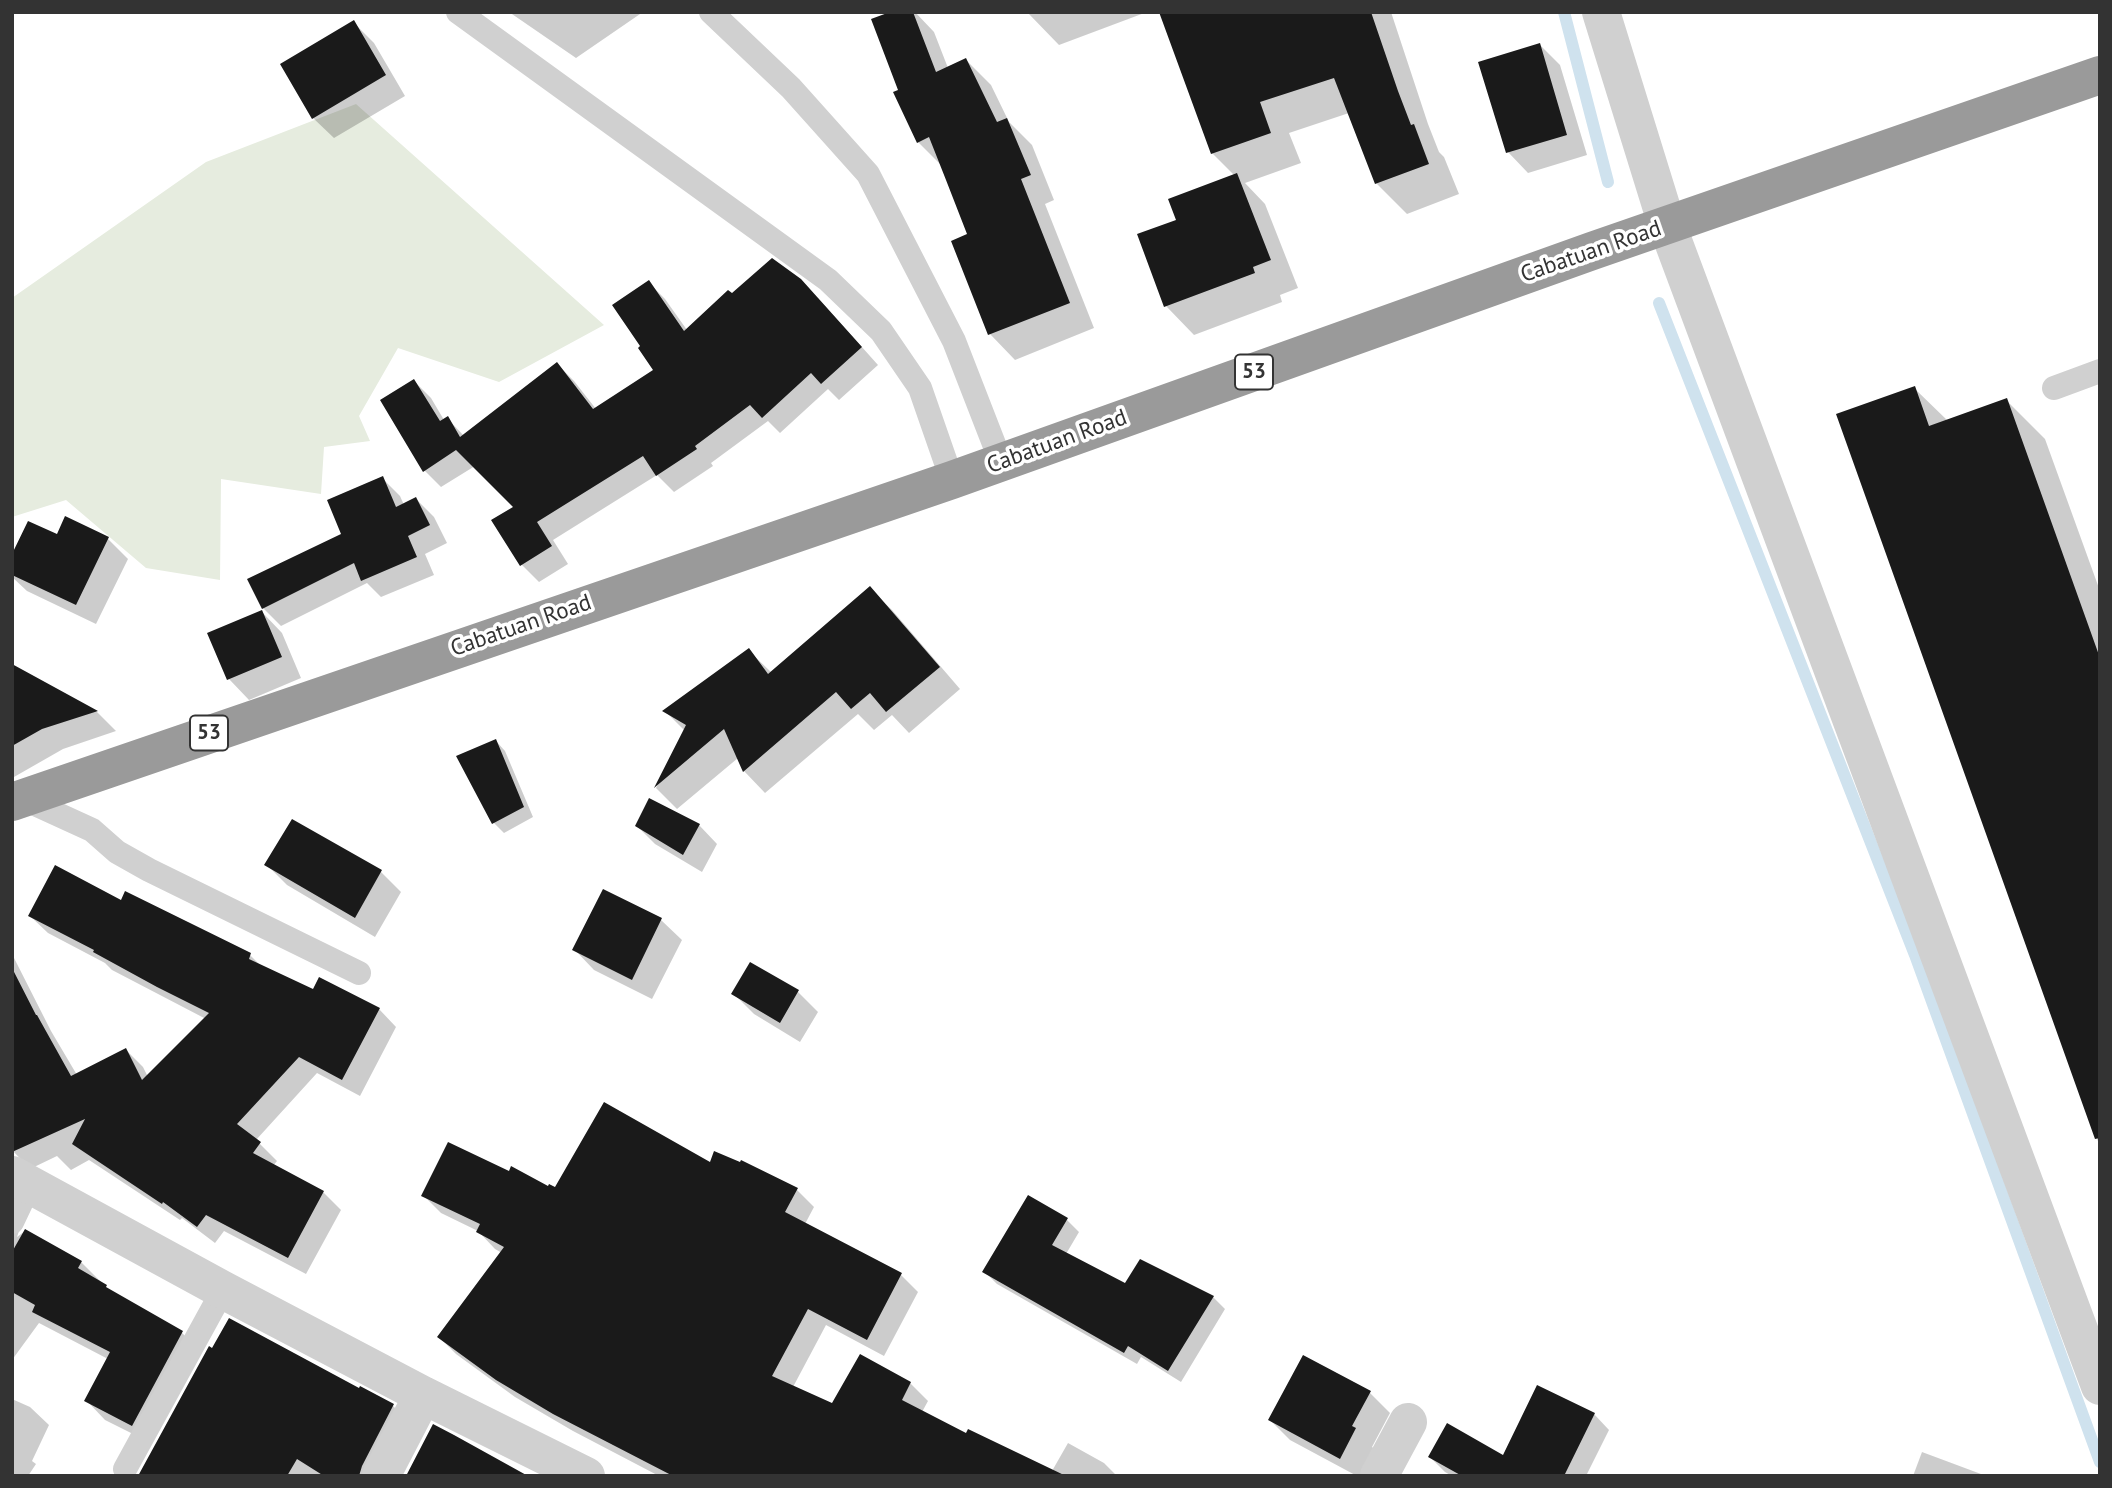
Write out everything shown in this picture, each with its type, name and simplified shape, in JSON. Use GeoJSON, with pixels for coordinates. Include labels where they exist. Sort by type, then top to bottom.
{"type":"FeatureCollection","features":[{"type":"Feature","properties":{"kind":"highway","name":"Cabatuan Road"},"geometry":{"type":"LineString","coordinates":[[17,800],[952,480],[1667,225],[2100,75]]}},
{"type":"Feature","properties":{"kind":"street"},"geometry":{"type":"LineString","coordinates":[[1601,12],[1667,225],[2100,1386]]}},
{"type":"Feature","properties":{"kind":"street"},"geometry":{"type":"LineString","coordinates":[[21,1180],[423,1395],[586,1476]]}},
{"type":"Feature","properties":{"kind":"street"},"geometry":{"type":"LineString","coordinates":[[380,1476],[423,1395]]}},
{"type":"Feature","properties":{"kind":"street"},"geometry":{"type":"LineString","coordinates":[[1379,1476],[1408,1422]]}},
{"type":"Feature","properties":{"kind":"lane"},"geometry":{"type":"LineString","coordinates":[[458,12],[828,280],[881,331],[920,388],[952,480]]}},
{"type":"Feature","properties":{"kind":"lane"},"geometry":{"type":"LineString","coordinates":[[711,12],[791,88],[868,174],[954,341],[1001,462]]}},
{"type":"Feature","properties":{"kind":"lane"},"geometry":{"type":"LineString","coordinates":[[2054,388],[2100,371]]}},
{"type":"Feature","properties":{"kind":"lane"},"geometry":{"type":"LineString","coordinates":[[17,800],[92,830],[117,852],[149,870],[359,973]]}},
{"type":"Feature","properties":{"kind":"lane"},"geometry":{"type":"LineString","coordinates":[[12,1222],[21,1180]]}},
{"type":"Feature","properties":{"kind":"lane"},"geometry":{"type":"LineString","coordinates":[[125,1469],[223,1290]]}},
{"type":"Feature","properties":{"kind":"shaded area"},"geometry":{"type":"Polygon","coordinates":[[[356,104],[604,325],[499,382],[398,348],[359,416],[370,441],[324,447],[321,494],[221,479],[220,580],[146,568],[66,500],[12,517],[12,298],[206,162],[356,104]]]}},
{"type":"Feature","properties":{"kind":"building"},"geometry":{"type":"Polygon","coordinates":[[[890,12],[913,12],[936,72],[966,58],[997,122],[1007,118],[1031,175],[1021,179],[1070,303],[988,335],[951,241],[967,234],[946,180],[929,137],[917,143],[893,92],[898,90],[871,19],[890,12]]]}},
{"type":"Feature","properties":{"kind":"building"},"geometry":{"type":"Polygon","coordinates":[[[1159,12],[1371,12],[1398,91],[1429,164],[1375,184],[1334,78],[1260,102],[1271,133],[1211,154],[1159,12]]]}},
{"type":"Feature","properties":{"kind":"building"},"geometry":{"type":"Polygon","coordinates":[[[354,20],[386,75],[312,119],[280,64],[354,20]]]}},
{"type":"Feature","properties":{"kind":"building"},"geometry":{"type":"Polygon","coordinates":[[[1540,43],[1567,135],[1506,153],[1478,62],[1540,43]]]}},
{"type":"Feature","properties":{"kind":"building"},"geometry":{"type":"Polygon","coordinates":[[[1237,173],[1271,260],[1253,267],[1255,273],[1164,307],[1137,234],[1176,220],[1168,199],[1237,173]]]}},
{"type":"Feature","properties":{"kind":"building"},"geometry":{"type":"Polygon","coordinates":[[[772,258],[801,279],[862,347],[821,384],[811,373],[762,418],[750,405],[695,446],[697,449],[656,476],[643,456],[537,522],[552,546],[520,566],[491,520],[513,507],[456,450],[423,472],[380,400],[414,379],[440,421],[448,416],[460,437],[557,362],[593,409],[653,370],[612,305],[649,280],[684,331],[728,290],[732,293],[772,258]]]}},
{"type":"Feature","properties":{"kind":"building"},"geometry":{"type":"Polygon","coordinates":[[[1915,386],[1929,426],[2007,398],[2100,658],[2100,1138],[2095,1139],[1836,414],[1915,386]]]}},
{"type":"Feature","properties":{"kind":"building"},"geometry":{"type":"Polygon","coordinates":[[[383,476],[396,507],[416,497],[430,525],[408,536],[417,557],[361,581],[354,563],[262,609],[247,579],[341,534],[327,500],[383,476]]]}},
{"type":"Feature","properties":{"kind":"building"},"geometry":{"type":"Polygon","coordinates":[[[65,516],[109,537],[76,605],[12,575],[12,554],[28,521],[57,534],[65,516]]]}},
{"type":"Feature","properties":{"kind":"building"},"geometry":{"type":"Polygon","coordinates":[[[870,586],[940,667],[886,712],[870,693],[851,709],[836,692],[743,772],[724,729],[654,788],[686,725],[662,711],[749,648],[768,674],[870,586]]]}},
{"type":"Feature","properties":{"kind":"building"},"geometry":{"type":"Polygon","coordinates":[[[262,610],[282,657],[227,680],[207,633],[262,610]]]}},
{"type":"Feature","properties":{"kind":"building"},"geometry":{"type":"Polygon","coordinates":[[[12,664],[98,711],[42,729],[12,746],[12,664]]]}},
{"type":"Feature","properties":{"kind":"building"},"geometry":{"type":"Polygon","coordinates":[[[496,739],[524,807],[492,824],[456,756],[496,739]]]}},
{"type":"Feature","properties":{"kind":"building"},"geometry":{"type":"Polygon","coordinates":[[[649,798],[700,824],[683,855],[635,826],[649,798]]]}},
{"type":"Feature","properties":{"kind":"building"},"geometry":{"type":"Polygon","coordinates":[[[292,819],[382,870],[355,918],[264,865],[292,819]]]}},
{"type":"Feature","properties":{"kind":"building"},"geometry":{"type":"Polygon","coordinates":[[[55,865],[121,900],[125,891],[251,953],[249,959],[313,989],[319,977],[380,1008],[342,1080],[299,1057],[237,1124],[261,1142],[253,1153],[324,1191],[288,1258],[206,1215],[197,1227],[72,1144],[85,1119],[12,1152],[12,968],[71,1076],[126,1048],[142,1080],[209,1013],[28,916],[55,865]]]}},
{"type":"Feature","properties":{"kind":"building"},"geometry":{"type":"Polygon","coordinates":[[[603,889],[662,918],[632,980],[572,950],[603,889]]]}},
{"type":"Feature","properties":{"kind":"building"},"geometry":{"type":"Polygon","coordinates":[[[750,962],[799,990],[780,1023],[731,994],[750,962]]]}},
{"type":"Feature","properties":{"kind":"building"},"geometry":{"type":"Polygon","coordinates":[[[604,1102],[710,1162],[714,1151],[740,1162],[741,1160],[798,1188],[785,1212],[902,1273],[867,1340],[808,1309],[772,1376],[832,1403],[860,1354],[911,1382],[902,1400],[966,1433],[968,1429],[1066,1476],[673,1476],[553,1414],[496,1380],[437,1337],[504,1247],[476,1232],[480,1224],[421,1196],[448,1142],[509,1171],[511,1166],[548,1186],[549,1184],[555,1187],[604,1102]]]}},
{"type":"Feature","properties":{"kind":"building"},"geometry":{"type":"Polygon","coordinates":[[[1028,1195],[1068,1218],[1052,1245],[1125,1283],[1140,1259],[1214,1296],[1168,1371],[1128,1346],[1124,1353],[982,1272],[1028,1195]]]}},
{"type":"Feature","properties":{"kind":"building"},"geometry":{"type":"Polygon","coordinates":[[[25,1229],[82,1261],[78,1268],[107,1285],[106,1287],[183,1331],[132,1426],[84,1401],[110,1352],[32,1312],[35,1305],[12,1292],[12,1252],[25,1229]]]}},
{"type":"Feature","properties":{"kind":"building"},"geometry":{"type":"Polygon","coordinates":[[[229,1318],[394,1404],[359,1476],[324,1476],[297,1459],[287,1476],[138,1476],[209,1346],[212,1348],[229,1318]]]}},
{"type":"Feature","properties":{"kind":"building"},"geometry":{"type":"Polygon","coordinates":[[[1303,1355],[1371,1391],[1352,1426],[1356,1428],[1340,1459],[1268,1420],[1303,1355]]]}},
{"type":"Feature","properties":{"kind":"building"},"geometry":{"type":"Polygon","coordinates":[[[1537,1385],[1595,1413],[1564,1476],[1462,1476],[1428,1457],[1447,1423],[1503,1455],[1537,1385]]]}},
{"type":"Feature","properties":{"kind":"building"},"geometry":{"type":"Polygon","coordinates":[[[433,1424],[454,1435],[528,1476],[406,1476],[433,1424]]]}},
{"type":"Feature","properties":{"kind":"waterway"},"geometry":{"type":"LineString","coordinates":[[1564,12],[1608,182]]}},
{"type":"Feature","properties":{"kind":"waterway"},"geometry":{"type":"LineString","coordinates":[[1659,303],[1915,955],[2100,1462]]}}]}
